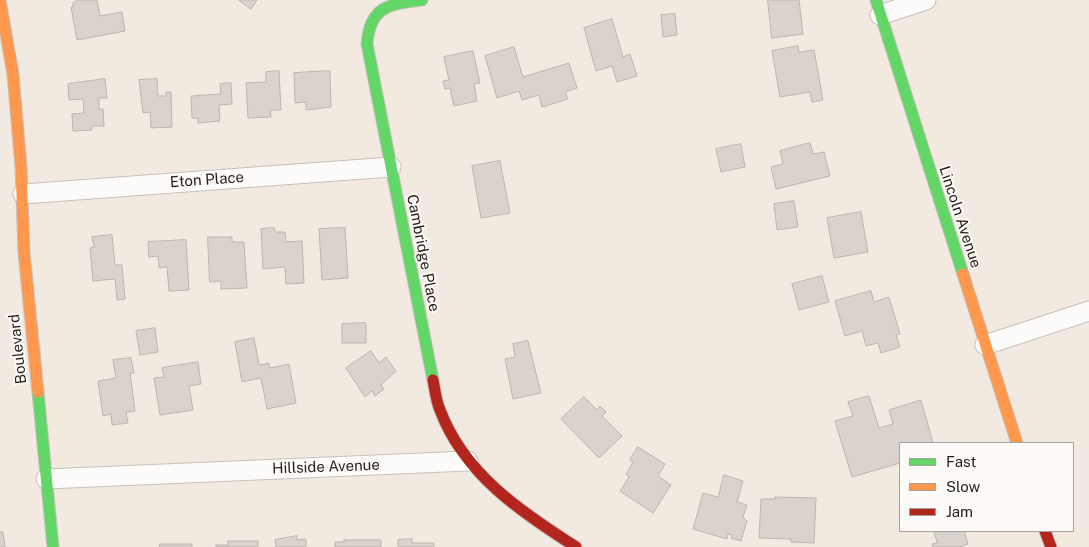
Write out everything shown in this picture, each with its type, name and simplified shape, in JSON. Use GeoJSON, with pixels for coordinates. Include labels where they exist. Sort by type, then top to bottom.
{"type":"FeatureCollection","features":[{"type":"Feature","properties":{"kind":"street","name":"Boulevard"},"geometry":{"type":"LineString","coordinates":[[0,0],[13,74],[23,194],[24,252],[53,547]]}},
{"type":"Feature","properties":{"kind":"street","name":"Cambridge Place"},"geometry":{"type":"LineString","coordinates":[[422,0],[393,3],[381,9],[372,18],[367,31],[367,44],[440,408],[452,437],[468,461]]}},
{"type":"Feature","properties":{"kind":"street"},"geometry":{"type":"LineString","coordinates":[[878,8],[926,0]]}},
{"type":"Feature","properties":{"kind":"street","name":"Lincoln Avenue"},"geometry":{"type":"LineString","coordinates":[[878,8],[1017,442]]}},
{"type":"Feature","properties":{"kind":"street","name":"Eton Place"},"geometry":{"type":"LineString","coordinates":[[23,194],[391,167]]}},
{"type":"Feature","properties":{"kind":"street"},"geometry":{"type":"LineString","coordinates":[[985,345],[1089,311]]}},
{"type":"Feature","properties":{"kind":"street"},"geometry":{"type":"LineString","coordinates":[[468,461],[497,492],[537,523],[576,547]]}},
{"type":"Feature","properties":{"kind":"street","name":"Hillside Avenue"},"geometry":{"type":"LineString","coordinates":[[46,479],[468,461]]}},
{"type":"Feature","properties":{"kind":"street"},"geometry":{"type":"LineString","coordinates":[[1045,532],[1051,547]]}},
{"type":"Feature","properties":{"kind":"building"},"geometry":{"type":"Polygon","coordinates":[[[79,0],[97,0],[100,16],[122,12],[125,31],[77,40],[71,7],[73,7],[73,3],[79,0]]]}},
{"type":"Feature","properties":{"kind":"building"},"geometry":{"type":"Polygon","coordinates":[[[239,0],[257,0],[251,9],[239,0]]]}},
{"type":"Feature","properties":{"kind":"building"},"geometry":{"type":"Polygon","coordinates":[[[768,0],[799,0],[803,34],[772,38],[768,0]]]}},
{"type":"Feature","properties":{"kind":"building"},"geometry":{"type":"Polygon","coordinates":[[[675,14],[677,35],[663,37],[661,15],[675,14]]]}},
{"type":"Feature","properties":{"kind":"building"},"geometry":{"type":"Polygon","coordinates":[[[612,19],[623,57],[630,54],[637,76],[617,82],[612,66],[596,71],[584,28],[612,19]]]}},
{"type":"Feature","properties":{"kind":"building"},"geometry":{"type":"Polygon","coordinates":[[[798,46],[799,52],[814,50],[823,100],[812,102],[810,92],[780,97],[772,51],[798,46]]]}},
{"type":"Feature","properties":{"kind":"building"},"geometry":{"type":"Polygon","coordinates":[[[514,47],[523,77],[569,63],[577,88],[565,92],[568,99],[542,107],[539,95],[522,100],[519,91],[497,98],[485,56],[514,47]]]}},
{"type":"Feature","properties":{"kind":"building"},"geometry":{"type":"Polygon","coordinates":[[[473,51],[480,83],[474,84],[477,101],[454,106],[450,88],[445,89],[443,81],[449,80],[444,57],[473,51]]]}},
{"type":"Feature","properties":{"kind":"building"},"geometry":{"type":"Polygon","coordinates":[[[279,71],[281,110],[270,110],[271,117],[248,118],[246,83],[266,82],[266,72],[279,71]]]}},
{"type":"Feature","properties":{"kind":"building"},"geometry":{"type":"Polygon","coordinates":[[[330,71],[331,107],[306,110],[306,102],[295,103],[294,73],[330,71]]]}},
{"type":"Feature","properties":{"kind":"building"},"geometry":{"type":"Polygon","coordinates":[[[105,79],[107,98],[99,98],[99,109],[103,109],[104,126],[92,126],[92,130],[73,131],[72,114],[84,113],[83,99],[69,100],[68,84],[105,79]]]}},
{"type":"Feature","properties":{"kind":"building"},"geometry":{"type":"Polygon","coordinates":[[[157,79],[158,96],[166,96],[166,92],[171,92],[172,127],[151,128],[150,112],[143,113],[139,80],[157,79]]]}},
{"type":"Feature","properties":{"kind":"building"},"geometry":{"type":"Polygon","coordinates":[[[231,83],[232,104],[219,105],[220,121],[198,123],[198,118],[192,118],[191,96],[221,94],[220,84],[231,83]]]}},
{"type":"Feature","properties":{"kind":"building"},"geometry":{"type":"Polygon","coordinates":[[[810,143],[813,154],[824,152],[830,176],[776,189],[771,167],[783,164],[780,151],[810,143]]]}},
{"type":"Feature","properties":{"kind":"building"},"geometry":{"type":"Polygon","coordinates":[[[741,144],[745,167],[721,172],[716,149],[741,144]]]}},
{"type":"Feature","properties":{"kind":"building"},"geometry":{"type":"Polygon","coordinates":[[[500,161],[510,213],[481,218],[472,166],[500,161]]]}},
{"type":"Feature","properties":{"kind":"building"},"geometry":{"type":"Polygon","coordinates":[[[794,201],[798,227],[777,230],[774,204],[794,201]]]}},
{"type":"Feature","properties":{"kind":"building"},"geometry":{"type":"Polygon","coordinates":[[[861,212],[868,252],[834,258],[827,218],[861,212]]]}},
{"type":"Feature","properties":{"kind":"building"},"geometry":{"type":"Polygon","coordinates":[[[274,228],[275,232],[285,232],[286,242],[302,241],[304,283],[286,284],[285,267],[263,269],[261,229],[274,228]]]}},
{"type":"Feature","properties":{"kind":"building"},"geometry":{"type":"Polygon","coordinates":[[[345,228],[348,278],[322,280],[319,229],[345,228]]]}},
{"type":"Feature","properties":{"kind":"building"},"geometry":{"type":"Polygon","coordinates":[[[112,235],[115,265],[122,265],[125,299],[117,300],[115,279],[93,281],[90,248],[94,247],[92,237],[112,235]]]}},
{"type":"Feature","properties":{"kind":"building"},"geometry":{"type":"Polygon","coordinates":[[[208,237],[232,237],[232,242],[244,242],[247,288],[221,289],[221,281],[210,282],[208,237]]]}},
{"type":"Feature","properties":{"kind":"building"},"geometry":{"type":"Polygon","coordinates":[[[186,240],[189,290],[169,291],[167,267],[159,268],[158,256],[149,257],[148,242],[186,240]]]}},
{"type":"Feature","properties":{"kind":"building"},"geometry":{"type":"Polygon","coordinates":[[[822,276],[829,302],[799,310],[792,284],[822,276]]]}},
{"type":"Feature","properties":{"kind":"building"},"geometry":{"type":"Polygon","coordinates":[[[871,291],[874,302],[889,297],[900,334],[896,335],[900,347],[881,353],[878,343],[866,346],[862,331],[845,336],[835,301],[871,291]]]}},
{"type":"Feature","properties":{"kind":"building"},"geometry":{"type":"Polygon","coordinates":[[[366,323],[366,343],[342,343],[342,324],[366,323]]]}},
{"type":"Feature","properties":{"kind":"building"},"geometry":{"type":"Polygon","coordinates":[[[155,328],[158,352],[140,355],[136,331],[155,328]]]}},
{"type":"Feature","properties":{"kind":"building"},"geometry":{"type":"Polygon","coordinates":[[[254,338],[259,365],[269,363],[270,368],[289,364],[296,403],[267,409],[261,378],[242,382],[235,342],[254,338]]]}},
{"type":"Feature","properties":{"kind":"building"},"geometry":{"type":"Polygon","coordinates":[[[528,341],[541,393],[513,399],[505,359],[515,357],[513,344],[528,341]]]}},
{"type":"Feature","properties":{"kind":"building"},"geometry":{"type":"Polygon","coordinates":[[[371,351],[379,363],[386,357],[396,371],[381,385],[384,389],[375,396],[372,391],[365,397],[346,368],[371,351]]]}},
{"type":"Feature","properties":{"kind":"building"},"geometry":{"type":"Polygon","coordinates":[[[131,358],[134,373],[130,373],[135,411],[126,412],[128,423],[112,425],[111,414],[103,416],[98,381],[116,378],[113,360],[131,358]]]}},
{"type":"Feature","properties":{"kind":"building"},"geometry":{"type":"Polygon","coordinates":[[[198,362],[201,384],[189,386],[193,410],[160,415],[154,378],[164,377],[162,368],[198,362]]]}},
{"type":"Feature","properties":{"kind":"building"},"geometry":{"type":"Polygon","coordinates":[[[869,396],[879,428],[893,424],[889,410],[921,400],[933,442],[899,442],[899,463],[852,477],[835,421],[853,416],[848,402],[869,396]]]}},
{"type":"Feature","properties":{"kind":"building"},"geometry":{"type":"Polygon","coordinates":[[[584,397],[597,410],[600,406],[606,412],[602,416],[622,436],[599,458],[561,419],[584,397]]]}},
{"type":"Feature","properties":{"kind":"building"},"geometry":{"type":"Polygon","coordinates":[[[638,447],[665,464],[658,476],[671,485],[653,513],[620,491],[629,477],[626,474],[633,462],[630,460],[638,447]]]}},
{"type":"Feature","properties":{"kind":"building"},"geometry":{"type":"Polygon","coordinates":[[[724,475],[743,481],[737,502],[747,505],[743,517],[747,521],[741,541],[731,538],[732,535],[728,534],[727,539],[693,529],[703,493],[718,497],[724,475]]]}},
{"type":"Feature","properties":{"kind":"building"},"geometry":{"type":"Polygon","coordinates":[[[775,497],[816,498],[814,543],[791,542],[791,539],[759,538],[761,499],[775,499],[775,497]]]}},
{"type":"Feature","properties":{"kind":"building"},"geometry":{"type":"Polygon","coordinates":[[[0,532],[3,532],[5,547],[0,547],[0,532]]]}},
{"type":"Feature","properties":{"kind":"building"},"geometry":{"type":"Polygon","coordinates":[[[934,532],[964,532],[968,544],[959,547],[933,547],[932,544],[937,543],[934,532]]]}},
{"type":"Feature","properties":{"kind":"building"},"geometry":{"type":"Polygon","coordinates":[[[297,536],[297,540],[306,539],[306,547],[276,547],[275,540],[297,536]]]}},
{"type":"Feature","properties":{"kind":"building"},"geometry":{"type":"Polygon","coordinates":[[[412,539],[412,543],[434,543],[434,547],[398,547],[398,540],[412,539]]]}},
{"type":"Feature","properties":{"kind":"building"},"geometry":{"type":"Polygon","coordinates":[[[344,540],[381,540],[381,547],[335,547],[335,542],[344,542],[344,540]]]}},
{"type":"Feature","properties":{"kind":"building"},"geometry":{"type":"Polygon","coordinates":[[[228,541],[258,541],[258,547],[216,547],[216,545],[228,545],[228,541]]]}},
{"type":"Feature","properties":{"kind":"building"},"geometry":{"type":"Polygon","coordinates":[[[160,544],[192,544],[192,547],[160,547],[160,544]]]}},
{"type":"Feature","properties":{"kind":"traffic: fast"},"geometry":{"type":"LineString","coordinates":[[422,0],[400,3],[383,9],[372,22],[367,44],[433,380]]}},
{"type":"Feature","properties":{"kind":"traffic: fast"},"geometry":{"type":"LineString","coordinates":[[876,0],[963,274]]}},
{"type":"Feature","properties":{"kind":"traffic: fast"},"geometry":{"type":"LineString","coordinates":[[38,392],[53,547]]}},
{"type":"Feature","properties":{"kind":"traffic: slow"},"geometry":{"type":"LineString","coordinates":[[0,0],[13,74],[21,167],[24,252],[38,392]]}},
{"type":"Feature","properties":{"kind":"traffic: slow"},"geometry":{"type":"LineString","coordinates":[[963,274],[1017,442]]}},
{"type":"Feature","properties":{"kind":"traffic: jam"},"geometry":{"type":"LineString","coordinates":[[433,380],[439,407],[450,433],[479,472],[515,505],[576,547]]}},
{"type":"Feature","properties":{"kind":"traffic: jam"},"geometry":{"type":"LineString","coordinates":[[1045,532],[1051,547]]}}]}
